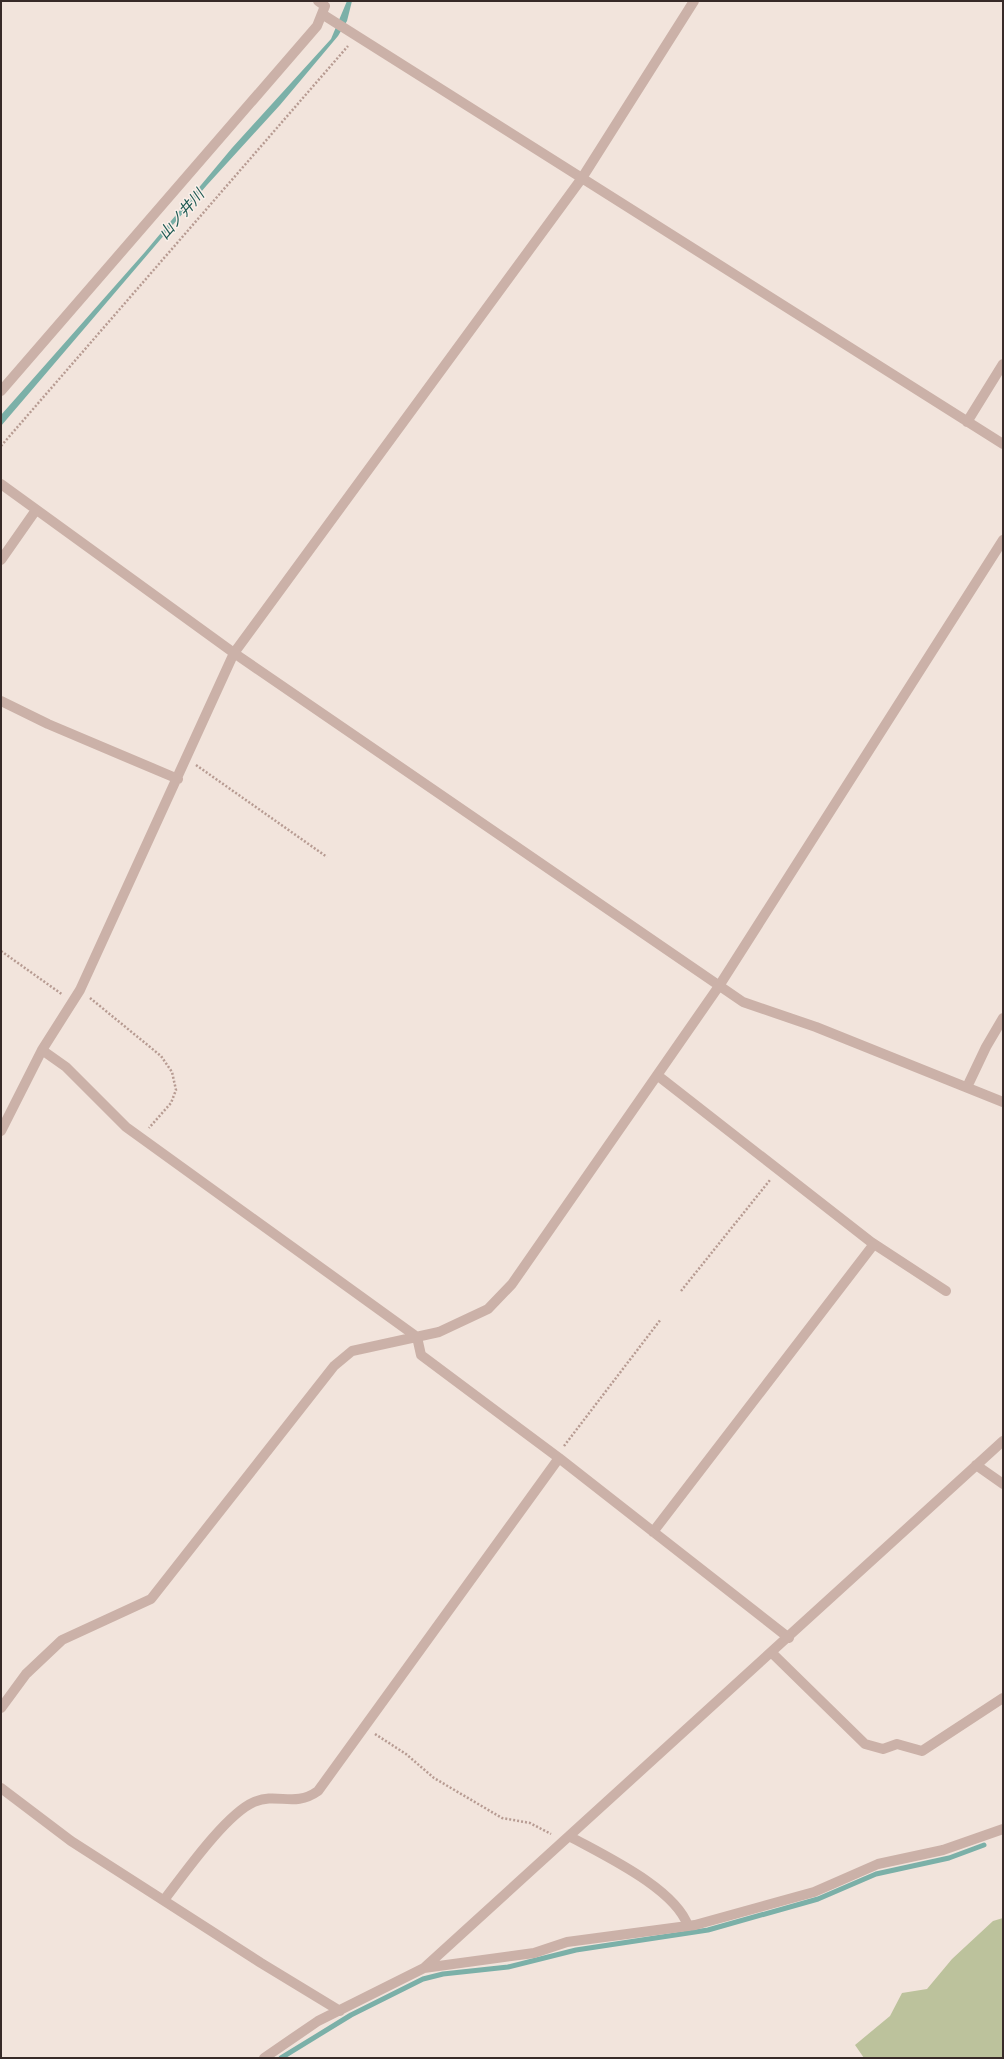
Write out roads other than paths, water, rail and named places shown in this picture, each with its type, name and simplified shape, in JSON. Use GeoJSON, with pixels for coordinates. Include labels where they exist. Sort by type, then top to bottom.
{"type":"FeatureCollection","features":[{"type":"Feature","properties":{"kind":"street"},"geometry":{"type":"LineString","coordinates":[[1,391],[317,26],[325,6],[318,1]]}},
{"type":"Feature","properties":{"kind":"street"},"geometry":{"type":"LineString","coordinates":[[1,1131],[42,1050],[80,990],[178,779],[234,653],[582,178],[694,1]]}},
{"type":"Feature","properties":{"kind":"street"},"geometry":{"type":"LineString","coordinates":[[322,14],[1003,444]]}},
{"type":"Feature","properties":{"kind":"street"},"geometry":{"type":"LineString","coordinates":[[967,422],[1003,364]]}},
{"type":"Feature","properties":{"kind":"street"},"geometry":{"type":"LineString","coordinates":[[1,484],[234,653],[743,1002],[816,1027],[1003,1102]]}},
{"type":"Feature","properties":{"kind":"street"},"geometry":{"type":"LineString","coordinates":[[1,560],[36,510]]}},
{"type":"Feature","properties":{"kind":"street"},"geometry":{"type":"LineString","coordinates":[[1,1708],[26,1674],[62,1640],[151,1599],[334,1366],[352,1351],[439,1332],[488,1309],[512,1284],[719,986],[1003,540]]}},
{"type":"Feature","properties":{"kind":"street"},"geometry":{"type":"LineString","coordinates":[[1,701],[48,724],[178,779]]}},
{"type":"Feature","properties":{"kind":"street"},"geometry":{"type":"LineString","coordinates":[[967,1087],[986,1047],[1003,1018]]}},
{"type":"Feature","properties":{"kind":"street"},"geometry":{"type":"LineString","coordinates":[[42,1050],[66,1067],[126,1128],[417,1337],[421,1355],[558,1457],[789,1638]]}},
{"type":"Feature","properties":{"kind":"street"},"geometry":{"type":"LineString","coordinates":[[657,1075],[874,1244],[946,1290]]}},
{"type":"Feature","properties":{"kind":"street"},"geometry":{"type":"LineString","coordinates":[[653,1532],[874,1244]]}},
{"type":"Feature","properties":{"kind":"street"},"geometry":{"type":"LineString","coordinates":[[264,2058],[318,2021],[424,1968],[789,1638],[1003,1441]]}},
{"type":"Feature","properties":{"kind":"street"},"geometry":{"type":"LineString","coordinates":[[164,1900],[231,1819],[253,1802],[266,1798],[298,1800],[309,1798],[318,1791],[558,1457]]}},
{"type":"Feature","properties":{"kind":"street"},"geometry":{"type":"LineString","coordinates":[[976,1465],[1003,1484]]}},
{"type":"Feature","properties":{"kind":"street"},"geometry":{"type":"LineString","coordinates":[[772,1653],[865,1744],[882,1749],[897,1744],[922,1751],[1003,1698]]}},
{"type":"Feature","properties":{"kind":"street"},"geometry":{"type":"LineString","coordinates":[[1,1788],[71,1841],[260,1963],[340,2011]]}},
{"type":"Feature","properties":{"kind":"street"},"geometry":{"type":"LineString","coordinates":[[424,1968],[534,1953],[567,1942],[688,1926],[814,1892],[878,1864],[943,1850],[1003,1829]]}},
{"type":"Feature","properties":{"kind":"street"},"geometry":{"type":"LineString","coordinates":[[567,1838],[622,1866],[666,1895],[685,1917],[688,1926]]}},
{"type":"Feature","properties":{"kind":"water","name":"山ノ井川"},"geometry":{"type":"Polygon","coordinates":[[[347,1],[352,1],[347,21],[338,36],[280,105],[207,185],[1,426],[1,415],[145,252],[232,148],[331,39],[347,1]]]}},
{"type":"Feature","properties":{"kind":"waterway"},"geometry":{"type":"LineString","coordinates":[[281,2058],[351,2015],[423,1979],[443,1974],[508,1967],[576,1950],[708,1930],[818,1899],[876,1874],[949,1858],[984,1845]]}}]}
